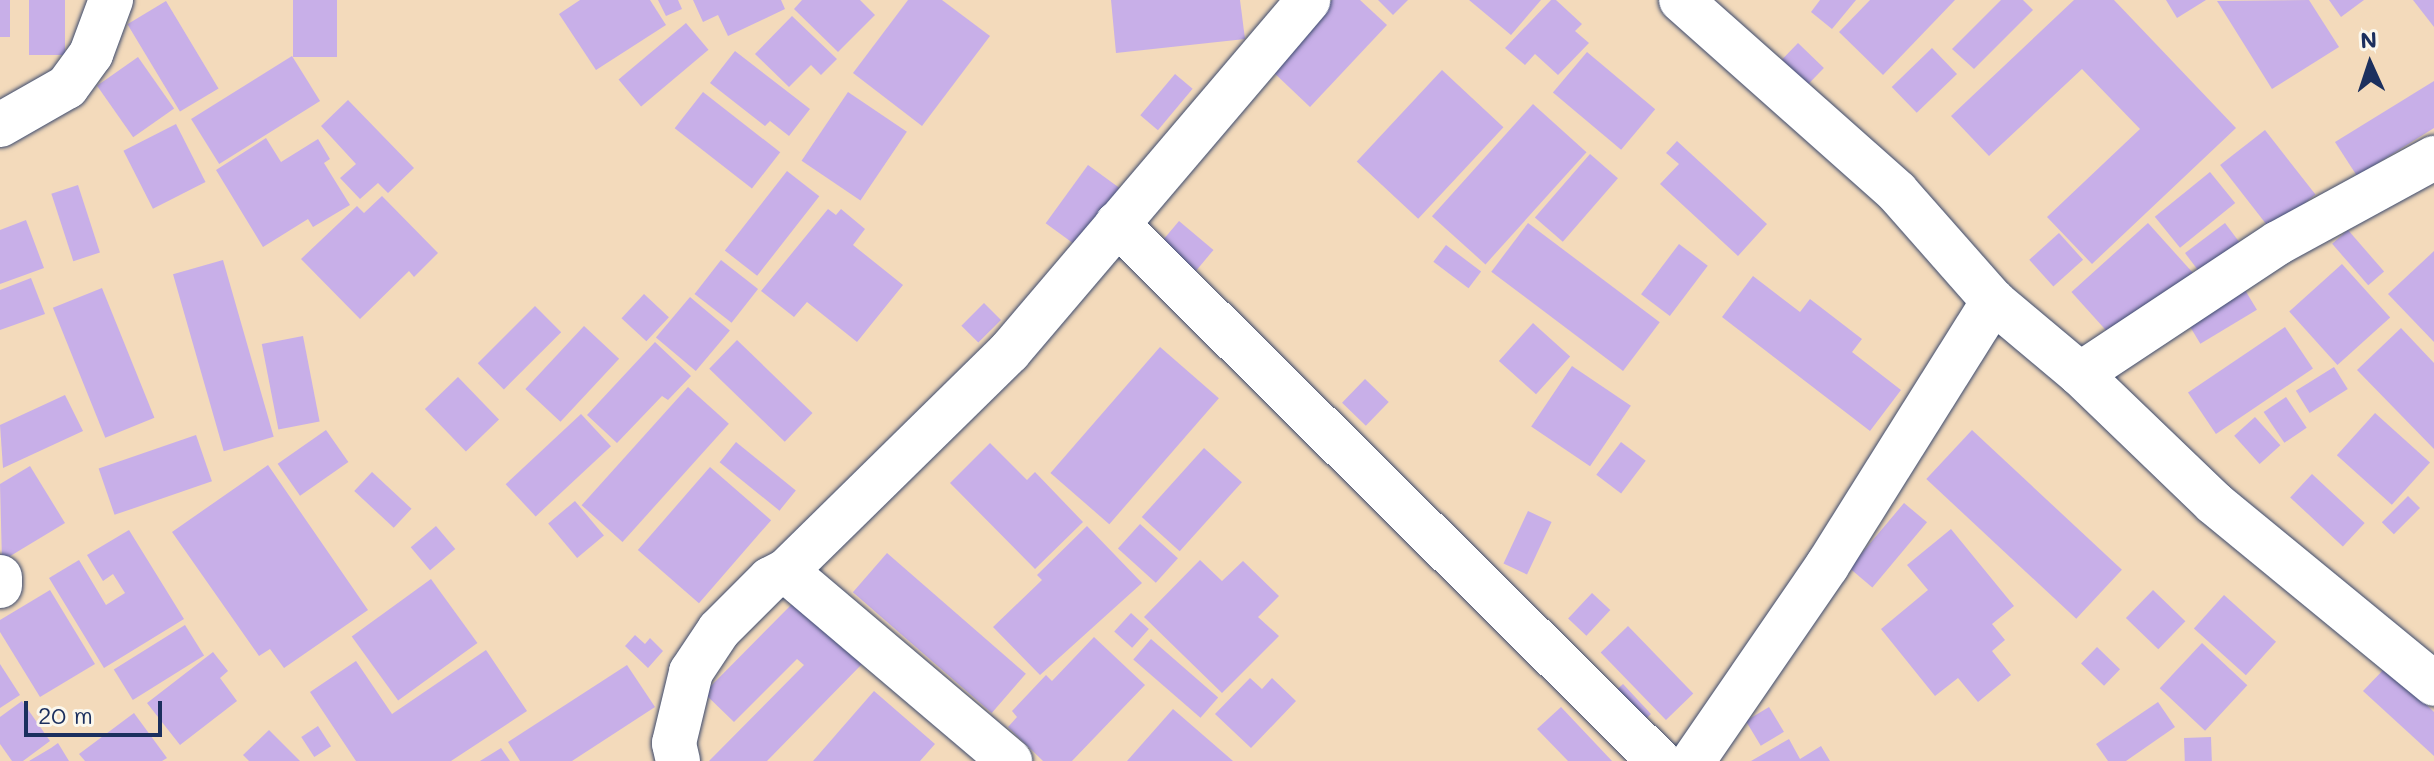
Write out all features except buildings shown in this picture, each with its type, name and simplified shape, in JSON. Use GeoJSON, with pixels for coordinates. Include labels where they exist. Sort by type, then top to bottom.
{"type":"FeatureCollection","features":[{"type":"Feature","properties":{"kind":"street"},"geometry":{"type":"LineString","coordinates":[[0,125],[67,87],[91,54],[111,0]]}},
{"type":"Feature","properties":{"kind":"street"},"geometry":{"type":"LineString","coordinates":[[678,761],[674,743],[691,672],[719,630],[770,579],[786,571],[1009,352],[1309,0]]}},
{"type":"Feature","properties":{"kind":"street"},"geometry":{"type":"LineString","coordinates":[[1681,0],[1897,192],[1993,301],[2080,374],[2214,503],[2434,684]]}},
{"type":"Feature","properties":{"kind":"street"},"geometry":{"type":"LineString","coordinates":[[2080,374],[2278,243],[2434,158]]}},
{"type":"Feature","properties":{"kind":"street"},"geometry":{"type":"LineString","coordinates":[[1117,224],[1659,761]]}},
{"type":"Feature","properties":{"kind":"street"},"geometry":{"type":"LineString","coordinates":[[1693,761],[1827,566],[1993,301]]}},
{"type":"Feature","properties":{"kind":"street"},"geometry":{"type":"LineString","coordinates":[[786,571],[1010,761]]}},
{"type":"Feature","properties":{"kind":"street"},"geometry":{"type":"LineString","coordinates":[[0,577],[0,586]]}}]}
